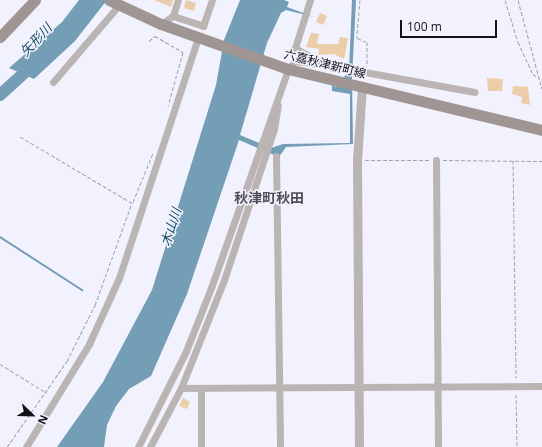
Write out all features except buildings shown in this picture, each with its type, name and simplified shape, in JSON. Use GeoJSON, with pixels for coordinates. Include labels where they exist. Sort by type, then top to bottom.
{"type":"FeatureCollection","features":[{"type":"Feature","properties":{"kind":"main road"},"geometry":{"type":"LineString","coordinates":[[0,37],[35,0]]}},
{"type":"Feature","properties":{"kind":"main road","name":"六嘉秋津新町線"},"geometry":{"type":"LineString","coordinates":[[114,2],[162,24],[198,38],[288,69],[542,130]]}},
{"type":"Feature","properties":{"kind":"street"},"geometry":{"type":"LineString","coordinates":[[162,24],[173,16],[178,0]]}},
{"type":"Feature","properties":{"kind":"street"},"geometry":{"type":"LineString","coordinates":[[173,16],[203,26],[212,0]]}},
{"type":"Feature","properties":{"kind":"street"},"geometry":{"type":"LineString","coordinates":[[310,0],[295,48],[326,65]]}},
{"type":"Feature","properties":{"kind":"street"},"geometry":{"type":"LineString","coordinates":[[53,82],[114,2]]}},
{"type":"Feature","properties":{"kind":"street"},"geometry":{"type":"LineString","coordinates":[[26,447],[90,344],[119,278],[198,38]]}},
{"type":"Feature","properties":{"kind":"street"},"geometry":{"type":"LineString","coordinates":[[138,447],[186,351],[211,288],[266,125],[279,97],[288,69],[295,62],[326,65],[367,71],[475,92]]}},
{"type":"Feature","properties":{"kind":"street"},"geometry":{"type":"LineString","coordinates":[[359,447],[357,160],[362,86]]}},
{"type":"Feature","properties":{"kind":"street"},"geometry":{"type":"LineString","coordinates":[[150,447],[181,388],[252,199],[274,129],[279,97]]}},
{"type":"Feature","properties":{"kind":"street"},"geometry":{"type":"LineString","coordinates":[[276,156],[280,447]]}},
{"type":"Feature","properties":{"kind":"street"},"geometry":{"type":"LineString","coordinates":[[436,160],[438,447]]}},
{"type":"Feature","properties":{"kind":"street"},"geometry":{"type":"LineString","coordinates":[[181,388],[201,390],[542,386]]}},
{"type":"Feature","properties":{"kind":"street"},"geometry":{"type":"LineString","coordinates":[[201,390],[201,447]]}},
{"type":"Feature","properties":{"kind":"path"},"geometry":{"type":"LineString","coordinates":[[360,0],[357,38],[367,42],[367,71]]}},
{"type":"Feature","properties":{"kind":"path"},"geometry":{"type":"LineString","coordinates":[[505,0],[518,42],[533,74],[540,78]]}},
{"type":"Feature","properties":{"kind":"path"},"geometry":{"type":"LineString","coordinates":[[518,0],[542,89]]}},
{"type":"Feature","properties":{"kind":"path"},"geometry":{"type":"LineString","coordinates":[[149,41],[156,36],[184,52],[167,108]]}},
{"type":"Feature","properties":{"kind":"path"},"geometry":{"type":"LineString","coordinates":[[19,136],[132,203]]}},
{"type":"Feature","properties":{"kind":"path"},"geometry":{"type":"LineString","coordinates":[[8,447],[47,393],[95,305],[132,203],[156,146]]}},
{"type":"Feature","properties":{"kind":"path"},"geometry":{"type":"LineString","coordinates":[[357,160],[542,161]]}},
{"type":"Feature","properties":{"kind":"path"},"geometry":{"type":"LineString","coordinates":[[513,160],[517,447]]}},
{"type":"Feature","properties":{"kind":"path"},"geometry":{"type":"LineString","coordinates":[[0,364],[47,393]]}},
{"type":"Feature","properties":{"kind":"water"},"geometry":{"type":"Polygon","coordinates":[[[79,0],[107,0],[75,41],[34,79],[9,68],[62,22],[79,0]]]}},
{"type":"Feature","properties":{"kind":"water"},"geometry":{"type":"Polygon","coordinates":[[[240,0],[284,0],[289,2],[287,7],[314,17],[286,10],[281,13],[267,43],[240,135],[271,148],[283,144],[350,143],[350,94],[332,91],[332,85],[336,87],[349,71],[352,0],[356,0],[352,78],[353,144],[286,147],[279,157],[239,140],[187,294],[151,376],[129,389],[116,406],[107,425],[104,447],[57,447],[103,382],[152,290],[216,85],[224,40],[240,0]]]}},
{"type":"Feature","properties":{"kind":"waterway","name":"矢形川"},"geometry":{"type":"LineString","coordinates":[[0,95],[34,64]]}},
{"type":"Feature","properties":{"kind":"waterway"},"geometry":{"type":"LineString","coordinates":[[0,237],[82,290]]}},
{"type":"Feature","properties":{"kind":"district","name":"秋津町秋田"},"geometry":{"type":"Point","coordinates":[269,198]}},
{"type":"Feature","properties":{"kind":"water label","name":"木山川"},"geometry":{"type":"Point","coordinates":[171,227]}}]}
